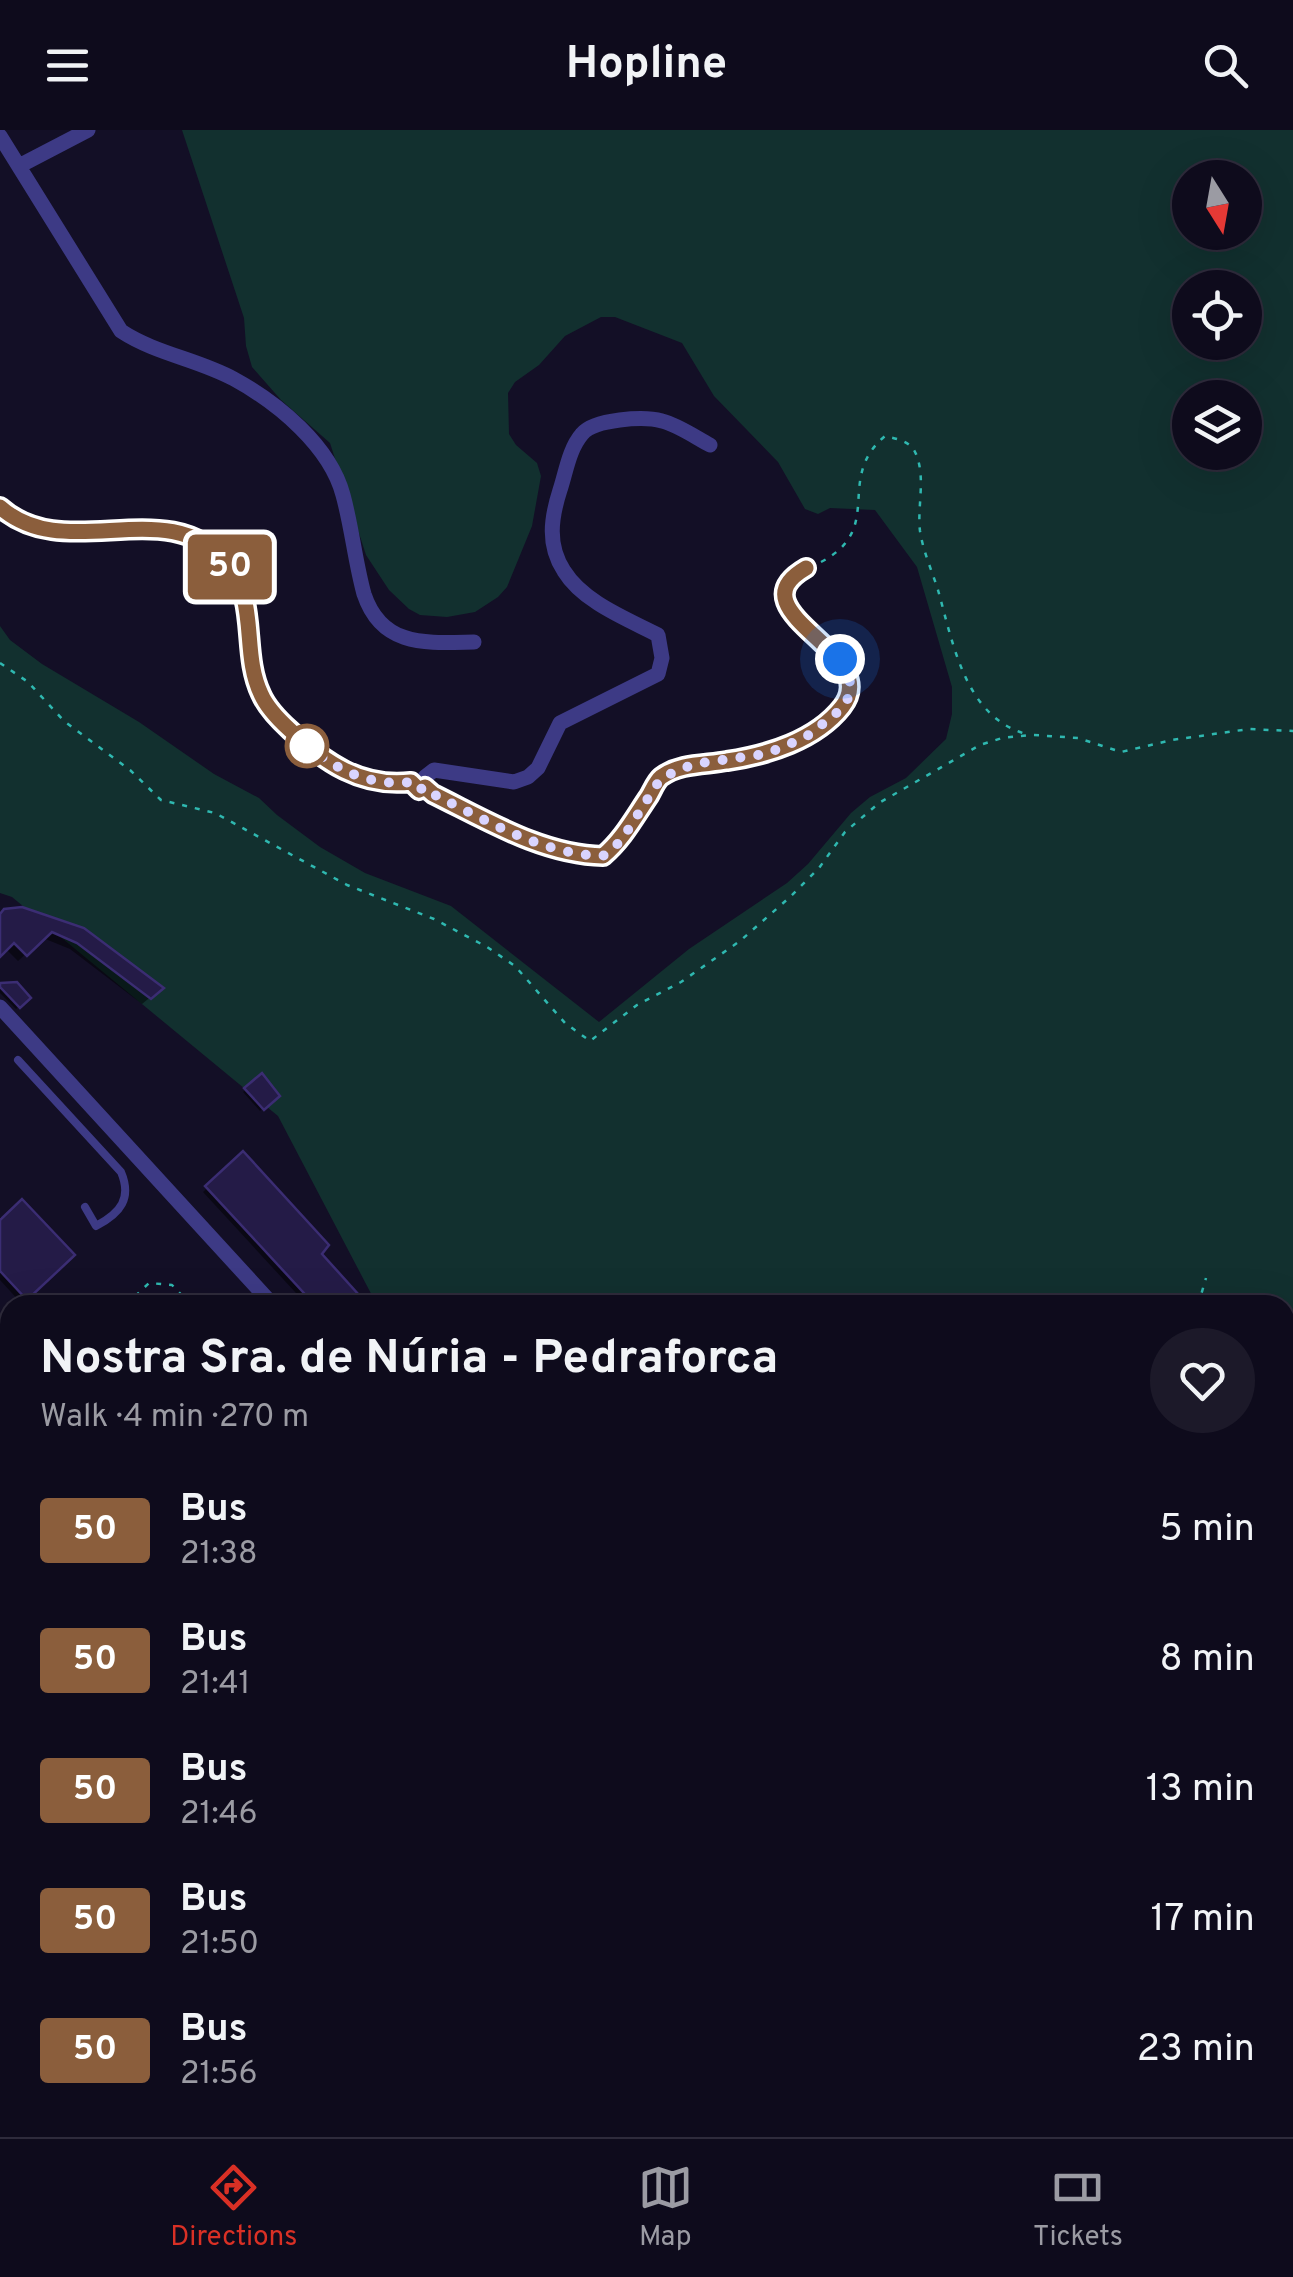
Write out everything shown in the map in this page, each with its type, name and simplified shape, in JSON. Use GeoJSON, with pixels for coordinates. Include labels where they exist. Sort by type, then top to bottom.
{"type":"FeatureCollection","features":[{"type":"Feature","properties":{"kind":"street"},"geometry":{"type":"LineString","coordinates":[[19,166],[88,130]]}},
{"type":"Feature","properties":{"kind":"street"},"geometry":{"type":"LineString","coordinates":[[0,136],[121,331],[144,346],[236,380],[286,416],[313,442],[338,482],[364,594],[369,609],[379,620],[394,633],[418,644],[474,642]]}},
{"type":"Feature","properties":{"kind":"street"},"geometry":{"type":"LineString","coordinates":[[0,507],[12,518],[60,533],[156,528],[178,530],[204,542],[229,565],[247,601],[261,695],[278,718],[325,762],[380,783],[420,782],[434,770],[514,782],[528,778],[538,768],[560,723],[658,674],[662,658],[658,636],[604,606],[564,572],[555,552],[553,512],[580,436],[589,426],[623,419],[662,421],[710,445]]}},
{"type":"Feature","properties":{"kind":"street"},"geometry":{"type":"LineString","coordinates":[[420,782],[433,794],[500,828],[575,856],[603,856],[621,841],[661,778],[694,764],[766,754],[806,737],[839,711],[849,697],[850,677],[840,659],[798,622],[787,604],[786,587],[794,575],[806,568]]}},
{"type":"Feature","properties":{"kind":"street"},"geometry":{"type":"LineString","coordinates":[[0,1007],[264,1295]]}},
{"type":"Feature","properties":{"kind":"lane"},"geometry":{"type":"LineString","coordinates":[[18,1060],[121,1172],[127,1187],[124,1202],[108,1220],[96,1226],[85,1208]]}},
{"type":"Feature","properties":{"kind":"lane"},"geometry":{"type":"LineString","coordinates":[[82,1129],[98,1114]]}},
{"type":"Feature","properties":{"kind":"path"},"geometry":{"type":"LineString","coordinates":[[806,568],[838,553],[854,534],[861,466],[870,448],[885,436],[903,440],[916,452],[920,530],[958,658],[974,694],[990,714],[1007,729],[1030,735]]}},
{"type":"Feature","properties":{"kind":"path"},"geometry":{"type":"LineString","coordinates":[[0,663],[28,682],[64,721],[130,770],[161,800],[215,813],[347,885],[434,919],[486,946],[515,966],[565,1023],[590,1041],[636,1006],[681,982],[740,941],[790,898],[819,868],[845,832],[878,803],[980,745],[1030,735],[1078,738],[1121,752],[1248,728],[1293,730]]}},
{"type":"Feature","properties":{"kind":"path"},"geometry":{"type":"LineString","coordinates":[[1201,1295],[1206,1278]]}},
{"type":"Feature","properties":{"kind":"path"},"geometry":{"type":"LineString","coordinates":[[136,1295],[149,1283],[172,1285],[182,1295]]}},
{"type":"Feature","properties":{"kind":"green space"},"geometry":{"type":"Polygon","coordinates":[[[182,130],[1293,130],[1293,1295],[372,1295],[278,1116],[12,897],[0,893],[0,626],[10,640],[42,664],[139,722],[214,774],[259,798],[320,847],[365,873],[451,906],[599,1022],[689,949],[787,883],[851,813],[870,797],[906,778],[946,739],[952,714],[952,687],[917,567],[875,510],[830,508],[818,514],[805,509],[778,462],[714,396],[682,343],[615,317],[601,317],[565,336],[539,365],[515,382],[508,393],[509,434],[537,463],[541,476],[532,526],[507,587],[498,597],[475,612],[447,617],[420,615],[389,590],[366,555],[330,443],[281,400],[252,367],[244,318],[182,130]]]}},
{"type":"Feature","properties":{"kind":"building"},"geometry":{"type":"Polygon","coordinates":[[[22,907],[84,928],[164,988],[151,999],[77,943],[52,932],[27,956],[14,943],[0,957],[0,914],[4,909],[22,907]]]}},
{"type":"Feature","properties":{"kind":"building"},"geometry":{"type":"Polygon","coordinates":[[[17,982],[31,998],[20,1008],[0,987],[0,983],[17,982]]]}},
{"type":"Feature","properties":{"kind":"building"},"geometry":{"type":"Polygon","coordinates":[[[262,1073],[280,1096],[264,1110],[244,1088],[262,1073]]]}},
{"type":"Feature","properties":{"kind":"building"},"geometry":{"type":"Polygon","coordinates":[[[243,1151],[329,1245],[322,1254],[359,1295],[306,1295],[205,1186],[243,1151]]]}},
{"type":"Feature","properties":{"kind":"building"},"geometry":{"type":"Polygon","coordinates":[[[22,1199],[75,1255],[32,1295],[22,1295],[0,1271],[0,1220],[22,1199]]]}},
{"type":"Feature","properties":{"kind":"bus line","name":"50"},"geometry":{"type":"LineString","coordinates":[[0,507],[12,518],[60,533],[156,528],[178,530],[204,542],[229,565],[247,601],[261,695],[278,718],[325,762],[380,783],[411,782],[419,790],[425,787],[500,828],[575,856],[603,856],[621,841],[661,778],[694,764],[766,754],[806,737],[839,711],[849,697],[850,677],[840,659],[798,622],[787,604],[786,587],[794,575],[806,568]]}},
{"type":"Feature","properties":{"kind":"route"},"geometry":{"type":"LineString","coordinates":[[307,746],[301,740],[325,762],[352,774],[380,783],[411,782],[412,787],[425,787],[500,828],[575,856],[603,856],[621,841],[661,778],[694,764],[766,754],[806,737],[839,711],[849,697],[850,677],[840,659]]}}]}
